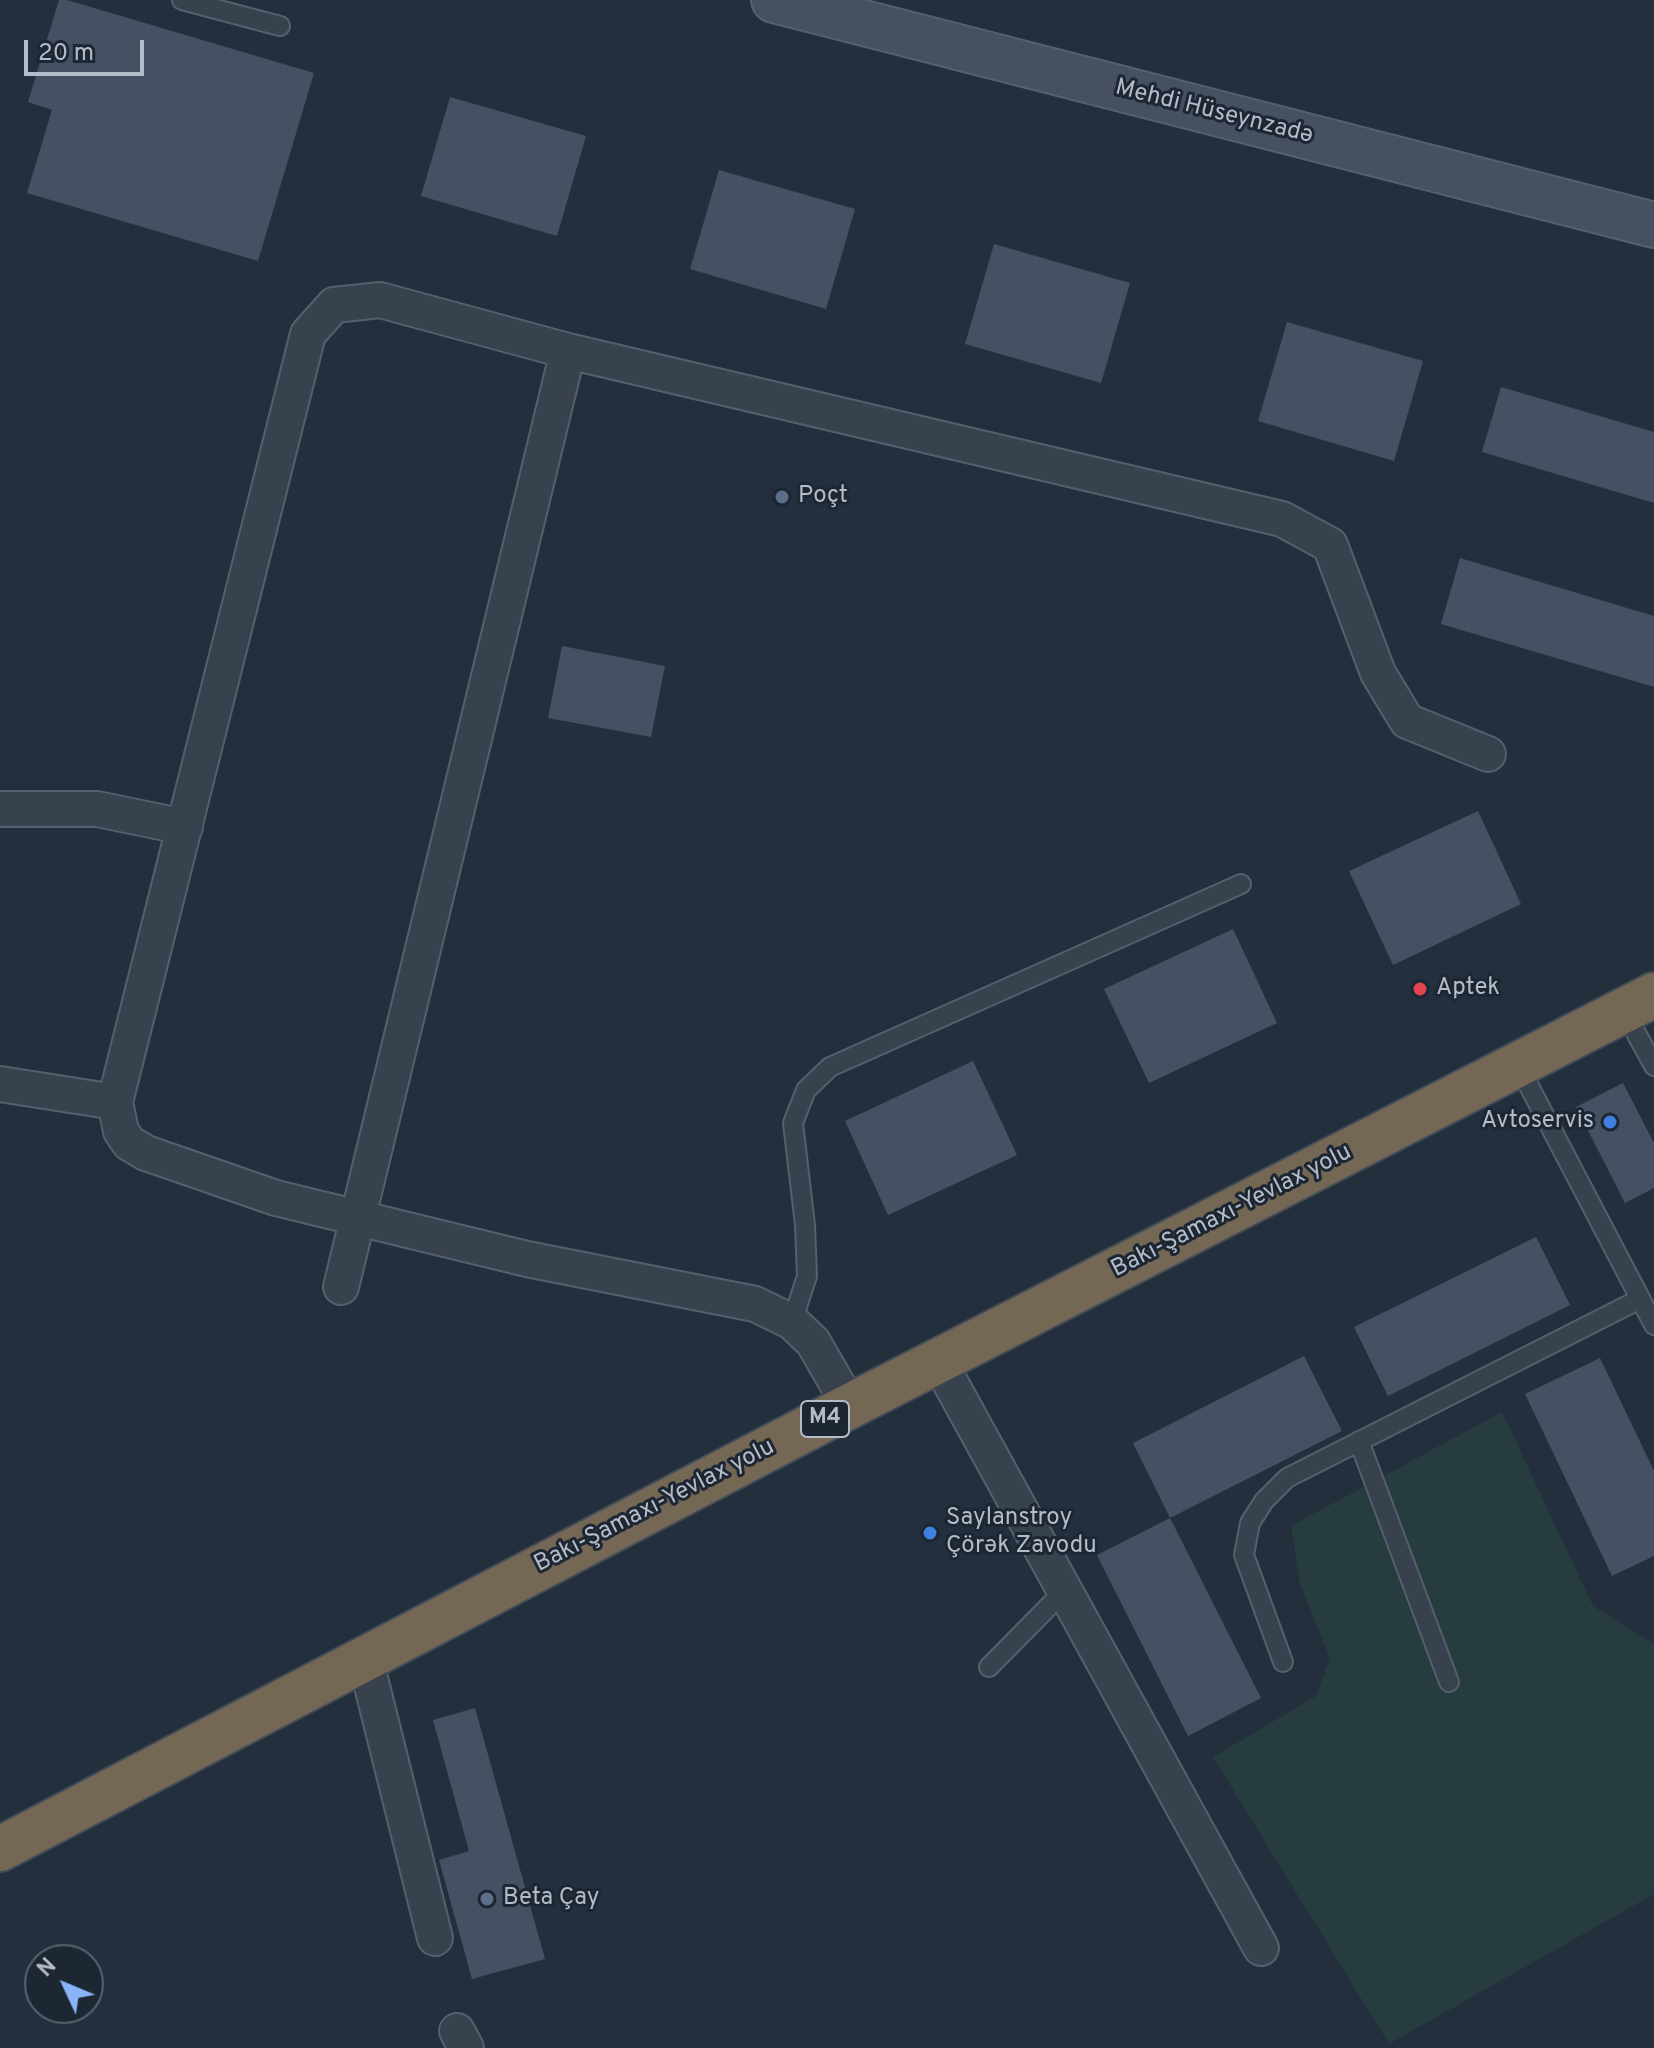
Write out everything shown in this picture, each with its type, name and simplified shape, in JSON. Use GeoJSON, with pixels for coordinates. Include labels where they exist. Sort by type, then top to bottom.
{"type":"FeatureCollection","features":[{"type":"Feature","properties":{"kind":"highway","name":"Bakı-Şamaxı-Yevlax yolu"},"geometry":{"type":"LineString","coordinates":[[0,1849],[850,1406],[1639,1003]]}},
{"type":"Feature","properties":{"kind":"main road","name":"Mehdi Hüseynzadə"},"geometry":{"type":"LineString","coordinates":[[774,0],[1654,225]]}},
{"type":"Feature","properties":{"kind":"street"},"geometry":{"type":"LineString","coordinates":[[850,1406],[813,1342],[792,1322],[755,1304],[527,1259],[276,1198],[146,1153],[129,1143],[121,1131],[115,1102],[308,334],[334,305],[380,300],[568,351],[1282,519],[1330,545],[1378,673],[1407,721],[1488,754]]}},
{"type":"Feature","properties":{"kind":"street"},"geometry":{"type":"LineString","coordinates":[[341,1287],[568,351]]}},
{"type":"Feature","properties":{"kind":"street"},"geometry":{"type":"LineString","coordinates":[[0,809],[97,809],[185,827]]}},
{"type":"Feature","properties":{"kind":"street"},"geometry":{"type":"LineString","coordinates":[[0,1084],[115,1102]]}},
{"type":"Feature","properties":{"kind":"street"},"geometry":{"type":"LineString","coordinates":[[939,1362],[1261,1948]]}},
{"type":"Feature","properties":{"kind":"street"},"geometry":{"type":"LineString","coordinates":[[365,1658],[435,1938]]}},
{"type":"Feature","properties":{"kind":"lane"},"geometry":{"type":"LineString","coordinates":[[182,0],[280,26]]}},
{"type":"Feature","properties":{"kind":"lane"},"geometry":{"type":"LineString","coordinates":[[792,1322],[807,1276],[805,1225],[793,1123],[806,1090],[830,1067],[1241,884]]}},
{"type":"Feature","properties":{"kind":"lane"},"geometry":{"type":"LineString","coordinates":[[1639,1003],[1654,1066]]}},
{"type":"Feature","properties":{"kind":"lane"},"geometry":{"type":"LineString","coordinates":[[1518,1065],[1654,1325]]}},
{"type":"Feature","properties":{"kind":"lane"},"geometry":{"type":"LineString","coordinates":[[1283,1662],[1244,1555],[1250,1523],[1264,1501],[1287,1478],[1640,1299]]}},
{"type":"Feature","properties":{"kind":"lane"},"geometry":{"type":"LineString","coordinates":[[1359,1441],[1449,1682]]}},
{"type":"Feature","properties":{"kind":"lane"},"geometry":{"type":"LineString","coordinates":[[989,1667],[1064,1591]]}},
{"type":"Feature","properties":{"kind":"green space"},"geometry":{"type":"Polygon","coordinates":[[[1502,1412],[1593,1606],[1654,1644],[1654,1894],[1389,2044],[1213,1757],[1316,1696],[1330,1658],[1300,1584],[1291,1526],[1502,1412]]]}},
{"type":"Feature","properties":{"kind":"building"},"geometry":{"type":"Polygon","coordinates":[[[59,0],[314,73],[258,261],[27,193],[52,110],[28,102],[59,0]]]}},
{"type":"Feature","properties":{"kind":"building"},"geometry":{"type":"Polygon","coordinates":[[[450,97],[586,136],[557,236],[421,196],[450,97]]]}},
{"type":"Feature","properties":{"kind":"building"},"geometry":{"type":"Polygon","coordinates":[[[719,170],[855,209],[826,309],[690,269],[719,170]]]}},
{"type":"Feature","properties":{"kind":"building"},"geometry":{"type":"Polygon","coordinates":[[[994,244],[1130,283],[1101,383],[965,344],[994,244]]]}},
{"type":"Feature","properties":{"kind":"building"},"geometry":{"type":"Polygon","coordinates":[[[1287,322],[1423,361],[1394,461],[1258,421],[1287,322]]]}},
{"type":"Feature","properties":{"kind":"building"},"geometry":{"type":"Polygon","coordinates":[[[1501,387],[1654,432],[1654,503],[1482,452],[1501,387]]]}},
{"type":"Feature","properties":{"kind":"building"},"geometry":{"type":"Polygon","coordinates":[[[1460,558],[1654,616],[1654,687],[1441,624],[1460,558]]]}},
{"type":"Feature","properties":{"kind":"building"},"geometry":{"type":"Polygon","coordinates":[[[562,646],[665,666],[651,737],[548,718],[562,646]]]}},
{"type":"Feature","properties":{"kind":"building"},"geometry":{"type":"Polygon","coordinates":[[[1478,811],[1521,904],[1393,965],[1349,871],[1478,811]]]}},
{"type":"Feature","properties":{"kind":"building"},"geometry":{"type":"Polygon","coordinates":[[[1233,929],[1277,1023],[1149,1083],[1104,989],[1233,929]]]}},
{"type":"Feature","properties":{"kind":"building"},"geometry":{"type":"Polygon","coordinates":[[[973,1061],[1017,1155],[888,1215],[845,1121],[973,1061]]]}},
{"type":"Feature","properties":{"kind":"building"},"geometry":{"type":"Polygon","coordinates":[[[1623,1083],[1654,1143],[1654,1188],[1625,1203],[1576,1107],[1623,1083]]]}},
{"type":"Feature","properties":{"kind":"building"},"geometry":{"type":"Polygon","coordinates":[[[1536,1237],[1570,1305],[1388,1396],[1354,1327],[1536,1237]]]}},
{"type":"Feature","properties":{"kind":"building"},"geometry":{"type":"Polygon","coordinates":[[[1304,1356],[1342,1431],[1170,1518],[1133,1443],[1304,1356]]]}},
{"type":"Feature","properties":{"kind":"building"},"geometry":{"type":"Polygon","coordinates":[[[1600,1358],[1654,1471],[1654,1556],[1612,1576],[1525,1394],[1600,1358]]]}},
{"type":"Feature","properties":{"kind":"building"},"geometry":{"type":"Polygon","coordinates":[[[1170,1518],[1261,1698],[1188,1736],[1097,1555],[1170,1518]]]}},
{"type":"Feature","properties":{"kind":"building"},"geometry":{"type":"Polygon","coordinates":[[[475,1708],[545,1959],[472,1979],[439,1860],[469,1851],[433,1720],[475,1708]]]}},
{"type":"Feature","properties":{"kind":"place","name":"Poçt"},"geometry":{"type":"Point","coordinates":[782,497]}},
{"type":"Feature","properties":{"kind":"place","name":"Aptek"},"geometry":{"type":"Point","coordinates":[1420,989]}},
{"type":"Feature","properties":{"kind":"place","name":"Avtoservis"},"geometry":{"type":"Point","coordinates":[1610,1122]}},
{"type":"Feature","properties":{"kind":"place","name":"Saylanstroy Çörək Zavodu"},"geometry":{"type":"Point","coordinates":[930,1533]}},
{"type":"Feature","properties":{"kind":"place","name":"Beta Çay"},"geometry":{"type":"Point","coordinates":[487,1899]}}]}
